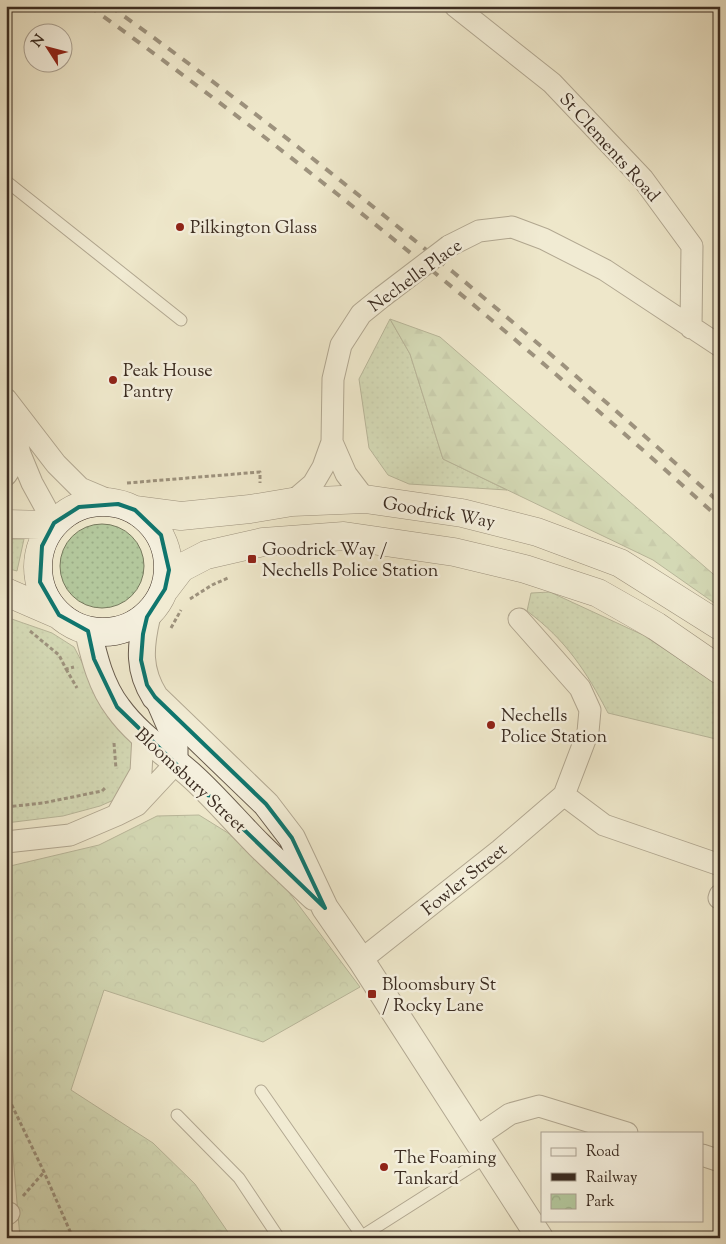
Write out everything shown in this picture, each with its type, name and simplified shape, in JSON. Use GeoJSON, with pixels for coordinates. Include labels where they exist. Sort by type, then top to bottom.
{"type":"FeatureCollection","features":[{"type":"Feature","properties":{"kind":"main road","name":"Goodrick Way"},"geometry":{"type":"LineString","coordinates":[[124,499],[181,516],[250,509],[292,502],[365,499],[462,513],[537,532],[620,563],[720,626]]}},
{"type":"Feature","properties":{"kind":"main road"},"geometry":{"type":"LineString","coordinates":[[6,524],[52,524],[79,507],[98,502],[124,499],[149,521],[160,535],[167,552],[169,570],[165,588],[147,617],[132,626],[113,632],[88,631],[74,626],[59,614],[47,600],[40,582],[38,564],[42,546],[52,524]]}},
{"type":"Feature","properties":{"kind":"main road","name":"Goodrick Way"},"geometry":{"type":"LineString","coordinates":[[165,588],[181,568],[206,555],[263,542],[344,536],[454,552],[525,569],[598,593],[656,626],[720,670]]}},
{"type":"Feature","properties":{"kind":"main road"},"geometry":{"type":"LineString","coordinates":[[6,592],[59,614]]}},
{"type":"Feature","properties":{"kind":"street","name":"St Clements Road"},"geometry":{"type":"LineString","coordinates":[[454,6],[552,83],[643,179],[676,223],[692,246],[691,328]]}},
{"type":"Feature","properties":{"kind":"street","name":"Nechells Place"},"geometry":{"type":"LineString","coordinates":[[292,502],[313,484],[323,467],[332,442],[333,379],[341,344],[362,314],[382,296],[449,246],[479,231],[512,227],[544,239],[605,270],[720,346]]}},
{"type":"Feature","properties":{"kind":"street"},"geometry":{"type":"LineString","coordinates":[[6,399],[20,454],[52,524]]}},
{"type":"Feature","properties":{"kind":"street"},"geometry":{"type":"LineString","coordinates":[[6,399],[56,464],[80,488],[124,499]]}},
{"type":"Feature","properties":{"kind":"street","name":"Nechells Place"},"geometry":{"type":"LineString","coordinates":[[332,442],[346,474],[365,499]]}},
{"type":"Feature","properties":{"kind":"street"},"geometry":{"type":"LineString","coordinates":[[6,475],[20,454]]}},
{"type":"Feature","properties":{"kind":"street","name":"Bloomsbury Street"},"geometry":{"type":"LineString","coordinates":[[147,617],[143,634],[141,660],[147,685],[155,698],[266,804],[292,838],[325,908],[361,960],[540,1238]]}},
{"type":"Feature","properties":{"kind":"street","name":"Fowler Street"},"geometry":{"type":"LineString","coordinates":[[361,960],[500,850],[564,795],[588,732],[590,710],[580,688],[520,619]]}},
{"type":"Feature","properties":{"kind":"street","name":"Bloomsbury Street"},"geometry":{"type":"LineString","coordinates":[[88,631],[94,659],[107,688],[117,707],[136,730],[177,762],[260,846],[325,908]]}},
{"type":"Feature","properties":{"kind":"street"},"geometry":{"type":"LineString","coordinates":[[6,842],[70,835],[137,805],[177,762],[177,748],[155,698]]}},
{"type":"Feature","properties":{"kind":"street"},"geometry":{"type":"LineString","coordinates":[[117,815],[141,772],[143,735]]}},
{"type":"Feature","properties":{"kind":"street"},"geometry":{"type":"LineString","coordinates":[[564,795],[604,825],[720,865]]}},
{"type":"Feature","properties":{"kind":"street"},"geometry":{"type":"LineString","coordinates":[[481,1147],[510,1114],[539,1106],[625,1132]]}},
{"type":"Feature","properties":{"kind":"street"},"geometry":{"type":"LineString","coordinates":[[704,1156],[720,1161]]}},
{"type":"Feature","properties":{"kind":"lane"},"geometry":{"type":"LineString","coordinates":[[6,181],[181,320]]}},
{"type":"Feature","properties":{"kind":"lane"},"geometry":{"type":"LineString","coordinates":[[261,1091],[360,1237],[481,1147]]}},
{"type":"Feature","properties":{"kind":"lane"},"geometry":{"type":"LineString","coordinates":[[177,1115],[239,1178],[279,1238]]}},
{"type":"Feature","properties":{"kind":"path"},"geometry":{"type":"LineString","coordinates":[[124,499],[260,472]]}},
{"type":"Feature","properties":{"kind":"path"},"geometry":{"type":"LineString","coordinates":[[66,669],[80,693]]}},
{"type":"Feature","properties":{"kind":"path"},"geometry":{"type":"LineString","coordinates":[[114,740],[117,767],[115,774]]}},
{"type":"Feature","properties":{"kind":"path"},"geometry":{"type":"LineString","coordinates":[[6,807],[43,803],[102,791],[108,786]]}},
{"type":"Feature","properties":{"kind":"path"},"geometry":{"type":"LineString","coordinates":[[6,1093],[44,1172],[72,1238]]}},
{"type":"Feature","properties":{"kind":"path"},"geometry":{"type":"LineString","coordinates":[[8,1214],[44,1172]]}},
{"type":"Feature","properties":{"kind":"highlighted area"},"geometry":{"type":"Polygon","coordinates":[[[118,504],[135,510],[161,535],[169,570],[165,589],[147,617],[143,634],[141,660],[147,685],[155,697],[266,804],[292,838],[325,908],[117,707],[94,659],[88,631],[59,615],[40,582],[42,546],[54,523],[79,507],[118,504]]]}},
{"type":"Feature","properties":{"kind":"green space"},"geometry":{"type":"Polygon","coordinates":[[[390,319],[410,354],[443,459],[507,490],[409,484],[388,475],[369,448],[359,379],[390,319]]]}},
{"type":"Feature","properties":{"kind":"green space"},"geometry":{"type":"Polygon","coordinates":[[[390,319],[440,337],[720,580],[720,607],[653,560],[443,459],[410,354],[390,319]]]}},
{"type":"Feature","properties":{"kind":"green space"},"geometry":{"type":"Polygon","coordinates":[[[102,524],[125,531],[137,543],[144,566],[137,589],[125,601],[102,608],[79,601],[67,589],[60,566],[67,543],[79,531],[102,524]]]}},
{"type":"Feature","properties":{"kind":"green space"},"geometry":{"type":"Polygon","coordinates":[[[6,539],[24,539],[17,571],[6,568],[6,539]]]}},
{"type":"Feature","properties":{"kind":"green space"},"geometry":{"type":"Polygon","coordinates":[[[550,592],[643,635],[720,686],[720,740],[608,713],[592,683],[574,657],[553,633],[527,611],[531,593],[550,592]]]}},
{"type":"Feature","properties":{"kind":"green space"},"geometry":{"type":"Polygon","coordinates":[[[6,617],[52,633],[74,647],[96,689],[130,735],[133,770],[116,799],[100,806],[63,816],[6,823],[6,617]]]}},
{"type":"Feature","properties":{"kind":"green space"},"geometry":{"type":"Polygon","coordinates":[[[199,815],[228,833],[279,879],[360,987],[263,1042],[104,990],[71,1090],[153,1143],[195,1184],[232,1238],[20,1238],[11,1132],[6,1124],[6,867],[99,845],[157,816],[199,815]]]}},
{"type":"Feature","properties":{"kind":"railway"},"geometry":{"type":"LineString","coordinates":[[89,6],[252,128],[412,254],[568,384],[720,519]]}},
{"type":"Feature","properties":{"kind":"railway"},"geometry":{"type":"LineString","coordinates":[[110,6],[268,124],[422,246],[572,373],[720,503]]}},
{"type":"Feature","properties":{"kind":"place","name":"Pilkington Glass"},"geometry":{"type":"Point","coordinates":[180,227]}},
{"type":"Feature","properties":{"kind":"place","name":"Peak House Pantry"},"geometry":{"type":"Point","coordinates":[113,380]}},
{"type":"Feature","properties":{"kind":"place","name":"Goodrick Way / Nechells Police Station"},"geometry":{"type":"Point","coordinates":[252,559]}},
{"type":"Feature","properties":{"kind":"place","name":"Nechells Police Station"},"geometry":{"type":"Point","coordinates":[491,725]}},
{"type":"Feature","properties":{"kind":"place","name":"Bloomsbury St / Rocky Lane"},"geometry":{"type":"Point","coordinates":[372,994]}},
{"type":"Feature","properties":{"kind":"place","name":"The Foaming Tankard"},"geometry":{"type":"Point","coordinates":[384,1167]}}]}
